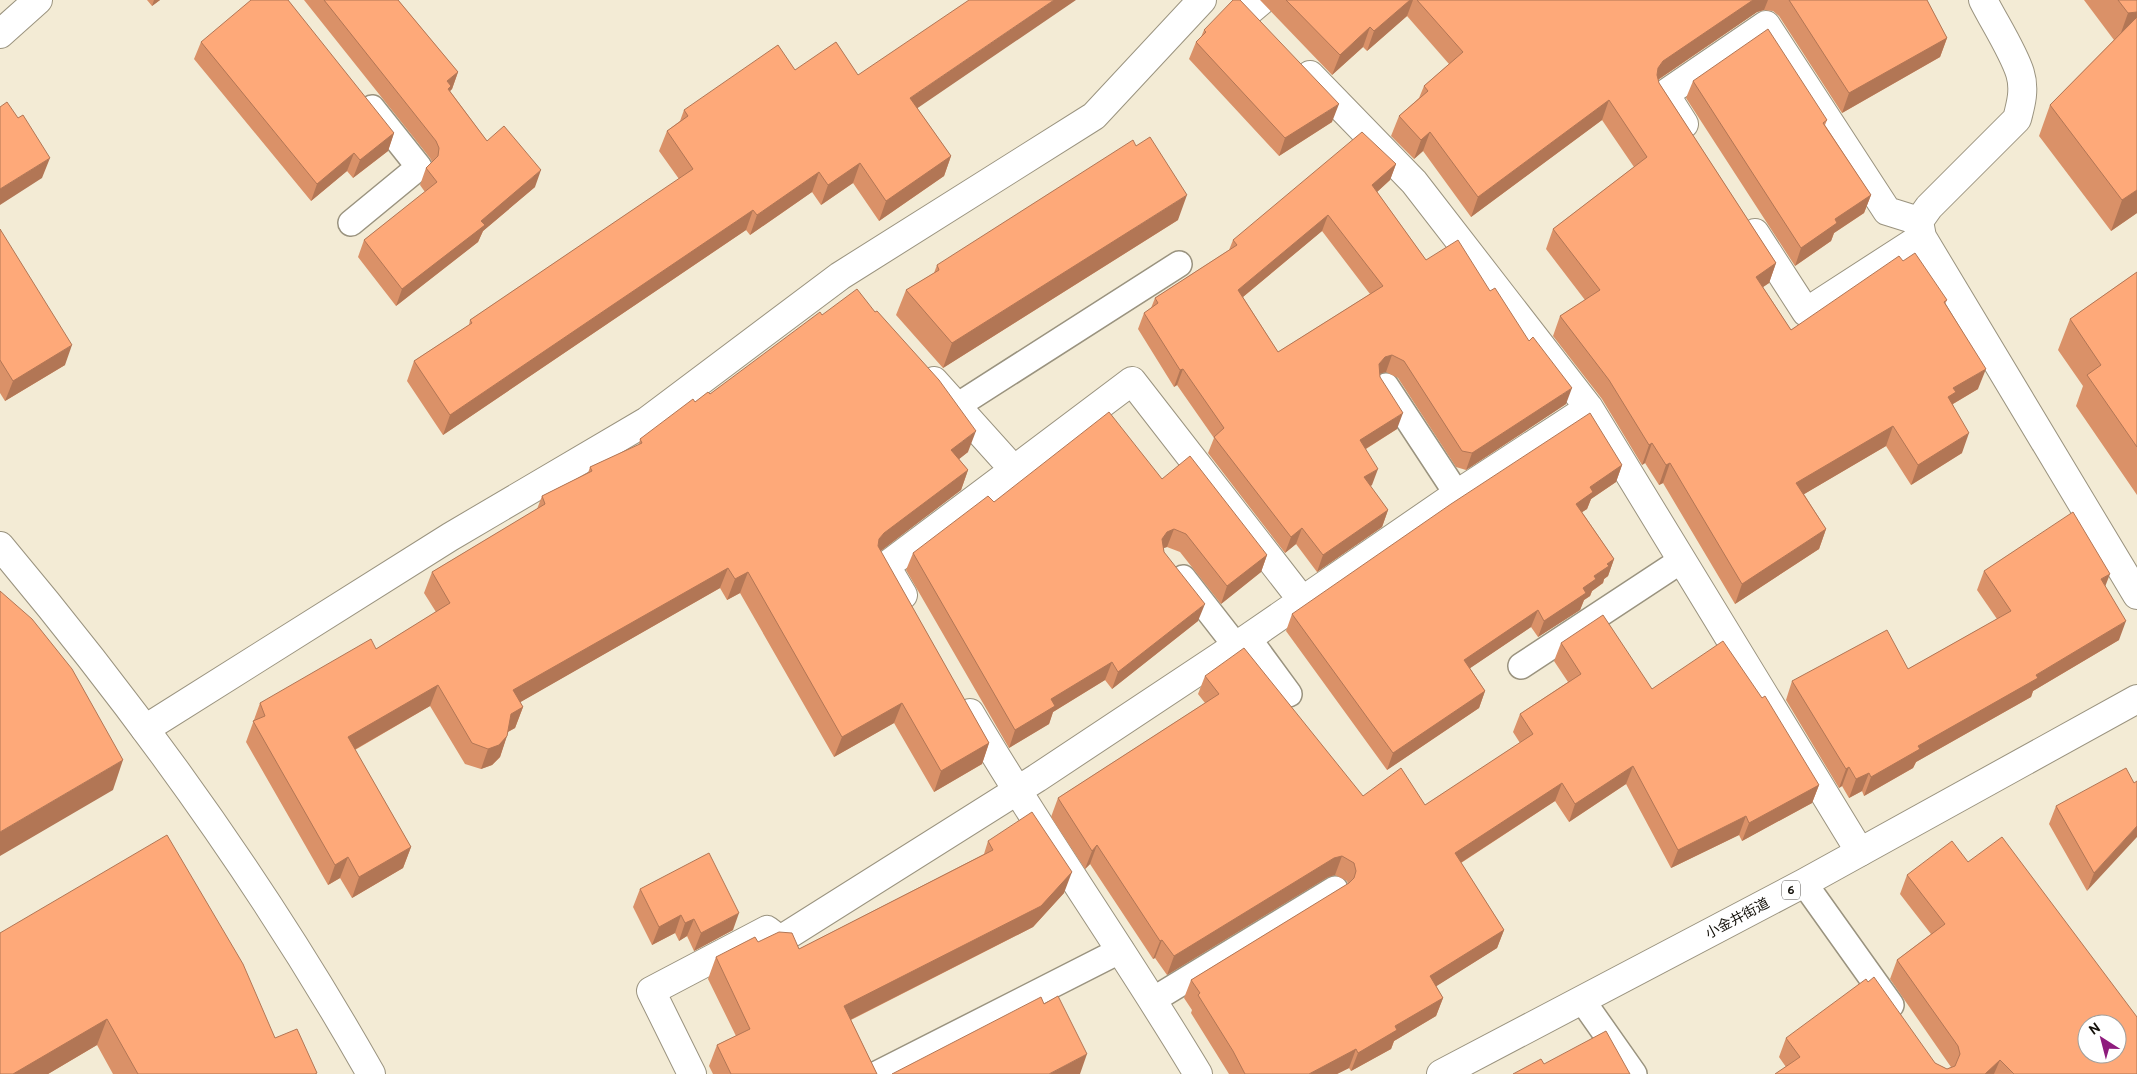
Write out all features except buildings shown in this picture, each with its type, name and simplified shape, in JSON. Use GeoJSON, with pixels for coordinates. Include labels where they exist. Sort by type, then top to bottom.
{"type":"FeatureCollection","features":[{"type":"Feature","properties":{"kind":"street"},"geometry":{"type":"LineString","coordinates":[[0,34],[38,0]]}},
{"type":"Feature","properties":{"kind":"street"},"geometry":{"type":"LineString","coordinates":[[145,729],[450,537],[647,421],[840,276],[1094,116],[1202,0]]}},
{"type":"Feature","properties":{"kind":"street"},"geometry":{"type":"LineString","coordinates":[[1741,211],[1806,312],[1920,229],[1929,207],[2017,120],[2022,104],[2023,90],[2020,73],[1983,0]]}},
{"type":"Feature","properties":{"kind":"street"},"geometry":{"type":"LineString","coordinates":[[1249,4],[1269,32]]}},
{"type":"Feature","properties":{"kind":"street"},"geometry":{"type":"LineString","coordinates":[[1697,144],[1665,94],[1766,25],[1888,211],[1920,229],[2137,595]]}},
{"type":"Feature","properties":{"kind":"street"},"geometry":{"type":"LineString","coordinates":[[1290,54],[1414,182],[1589,408],[1860,852]]}},
{"type":"Feature","properties":{"kind":"street"},"geometry":{"type":"LineString","coordinates":[[840,276],[859,298]]}},
{"type":"Feature","properties":{"kind":"street"},"geometry":{"type":"LineString","coordinates":[[918,362],[1015,471]]}},
{"type":"Feature","properties":{"kind":"street"},"geometry":{"type":"LineString","coordinates":[[915,616],[886,566],[1015,471],[1132,381],[1302,600]]}},
{"type":"Feature","properties":{"kind":"street"},"geometry":{"type":"LineString","coordinates":[[692,1074],[652,991],[767,930],[780,940],[1016,792],[1242,642],[1457,494],[1589,408]]}},
{"type":"Feature","properties":{"kind":"street"},"geometry":{"type":"LineString","coordinates":[[0,546],[145,729],[270,909],[371,1074]]}},
{"type":"Feature","properties":{"kind":"street"},"geometry":{"type":"LineString","coordinates":[[958,692],[1016,792],[1153,1000],[1198,1074]]}},
{"type":"Feature","properties":{"kind":"street","name":"小金井街道"},"geometry":{"type":"LineString","coordinates":[[1441,1074],[1804,883],[2137,701]]}},
{"type":"Feature","properties":{"kind":"lane"},"geometry":{"type":"LineString","coordinates":[[351,223],[419,167],[358,91]]}},
{"type":"Feature","properties":{"kind":"lane"},"geometry":{"type":"LineString","coordinates":[[957,406],[1178,264]]}},
{"type":"Feature","properties":{"kind":"lane"},"geometry":{"type":"LineString","coordinates":[[1386,386],[1457,494]]}},
{"type":"Feature","properties":{"kind":"lane"},"geometry":{"type":"LineString","coordinates":[[1170,560],[1289,694]]}},
{"type":"Feature","properties":{"kind":"lane"},"geometry":{"type":"LineString","coordinates":[[1520,666],[1682,560]]}},
{"type":"Feature","properties":{"kind":"lane"},"geometry":{"type":"LineString","coordinates":[[1804,883],[1906,1026]]}},
{"type":"Feature","properties":{"kind":"lane"},"geometry":{"type":"LineString","coordinates":[[1153,1000],[1335,889]]}},
{"type":"Feature","properties":{"kind":"lane"},"geometry":{"type":"LineString","coordinates":[[878,1074],[1120,950]]}},
{"type":"Feature","properties":{"kind":"lane"},"geometry":{"type":"LineString","coordinates":[[1582,1000],[1634,1074]]}}]}
